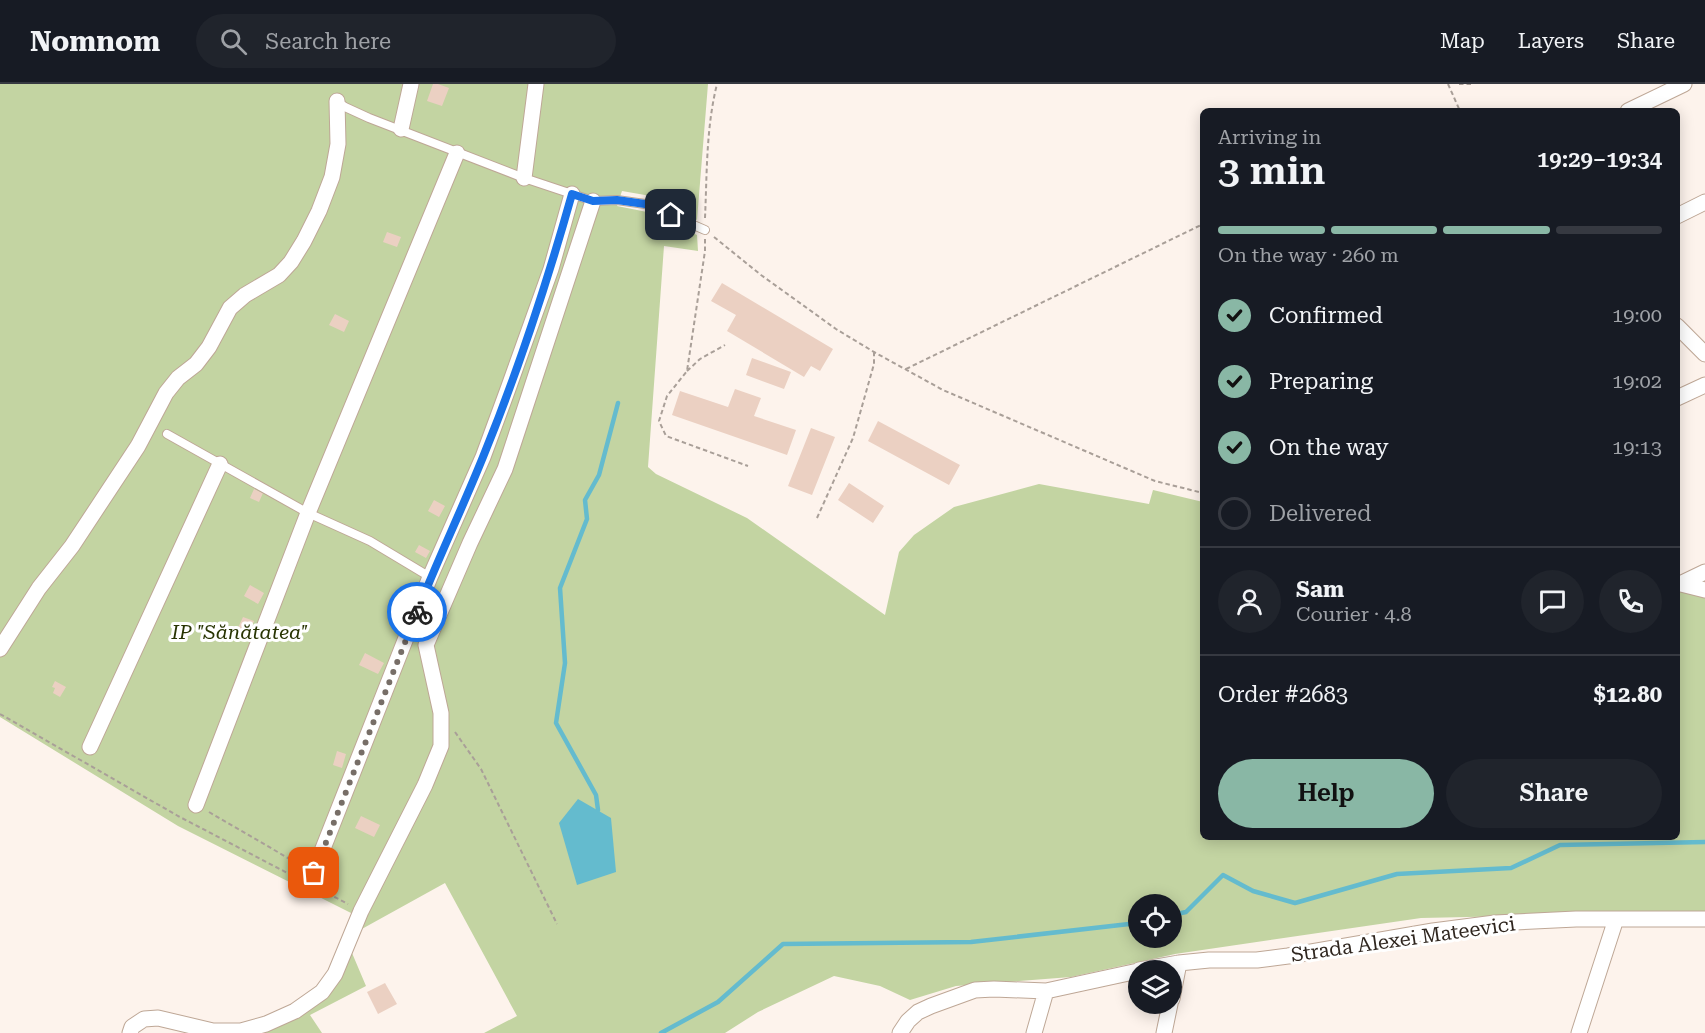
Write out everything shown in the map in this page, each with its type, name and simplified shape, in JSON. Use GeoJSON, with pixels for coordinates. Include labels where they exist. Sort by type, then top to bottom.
{"type":"FeatureCollection","features":[{"type":"Feature","properties":{"kind":"street"},"geometry":{"type":"LineString","coordinates":[[401,129],[411,84]]}},
{"type":"Feature","properties":{"kind":"street"},"geometry":{"type":"LineString","coordinates":[[524,178],[536,84]]}},
{"type":"Feature","properties":{"kind":"street"},"geometry":{"type":"LineString","coordinates":[[1634,108],[1684,84]]}},
{"type":"Feature","properties":{"kind":"street"},"geometry":{"type":"LineString","coordinates":[[0,649],[39,588],[72,546],[138,446],[166,393],[178,378],[196,364],[209,347],[230,308],[245,295],[279,275],[304,242],[319,212],[332,177],[338,144],[337,101]]}},
{"type":"Feature","properties":{"kind":"street"},"geometry":{"type":"LineString","coordinates":[[196,805],[308,513],[457,153]]}},
{"type":"Feature","properties":{"kind":"street"},"geometry":{"type":"LineString","coordinates":[[311,878],[430,577],[483,456],[551,269],[572,194]]}},
{"type":"Feature","properties":{"kind":"street"},"geometry":{"type":"LineString","coordinates":[[130,1033],[132,1027],[144,1018],[158,1018],[213,1031],[241,1031],[266,1024],[296,1011],[322,992],[335,974],[361,911],[425,786],[441,746],[441,713],[426,645],[505,469],[593,201]]}},
{"type":"Feature","properties":{"kind":"street"},"geometry":{"type":"LineString","coordinates":[[1680,214],[1705,202]]}},
{"type":"Feature","properties":{"kind":"street"},"geometry":{"type":"LineString","coordinates":[[1680,329],[1705,354]]}},
{"type":"Feature","properties":{"kind":"street"},"geometry":{"type":"LineString","coordinates":[[1680,397],[1705,385]]}},
{"type":"Feature","properties":{"kind":"street"},"geometry":{"type":"LineString","coordinates":[[90,747],[220,464]]}},
{"type":"Feature","properties":{"kind":"street"},"geometry":{"type":"LineString","coordinates":[[1680,584],[1705,572]]}},
{"type":"Feature","properties":{"kind":"street"},"geometry":{"type":"LineString","coordinates":[[1680,584],[1705,590]]}},
{"type":"Feature","properties":{"kind":"street"},"geometry":{"type":"LineString","coordinates":[[1580,1033],[1616,919]]}},
{"type":"Feature","properties":{"kind":"street","name":"Strada Alexei Mateevici"},"geometry":{"type":"LineString","coordinates":[[1182,963],[1257,960],[1495,923],[1705,919]]}},
{"type":"Feature","properties":{"kind":"street","name":"Strada Alexei Mateevici"},"geometry":{"type":"LineString","coordinates":[[900,1033],[918,1012],[975,990],[1046,991],[1128,972]]}},
{"type":"Feature","properties":{"kind":"street"},"geometry":{"type":"LineString","coordinates":[[1034,1033],[1046,991]]}},
{"type":"Feature","properties":{"kind":"street"},"geometry":{"type":"LineString","coordinates":[[1164,1033],[1168,1014]]}},
{"type":"Feature","properties":{"kind":"lane"},"geometry":{"type":"LineString","coordinates":[[337,101],[369,118],[524,178],[593,201],[617,200],[645,204],[705,230]]}},
{"type":"Feature","properties":{"kind":"lane"},"geometry":{"type":"LineString","coordinates":[[167,434],[308,513],[370,540],[430,577]]}},
{"type":"Feature","properties":{"kind":"path"},"geometry":{"type":"LineString","coordinates":[[687,371],[705,252],[708,152],[713,99],[717,84]]}},
{"type":"Feature","properties":{"kind":"path"},"geometry":{"type":"LineString","coordinates":[[1448,84],[1459,108]]}},
{"type":"Feature","properties":{"kind":"path"},"geometry":{"type":"LineString","coordinates":[[1459,84],[1473,84]]}},
{"type":"Feature","properties":{"kind":"path"},"geometry":{"type":"LineString","coordinates":[[905,369],[1200,225]]}},
{"type":"Feature","properties":{"kind":"path"},"geometry":{"type":"LineString","coordinates":[[705,230],[836,329],[943,390],[1155,481],[1200,492]]}},
{"type":"Feature","properties":{"kind":"path"},"geometry":{"type":"LineString","coordinates":[[725,345],[700,359],[687,371],[667,396],[659,421],[666,436],[748,466]]}},
{"type":"Feature","properties":{"kind":"path"},"geometry":{"type":"LineString","coordinates":[[817,518],[853,438],[874,364],[874,352]]}},
{"type":"Feature","properties":{"kind":"path"},"geometry":{"type":"LineString","coordinates":[[441,713],[481,769],[557,924]]}},
{"type":"Feature","properties":{"kind":"path"},"geometry":{"type":"LineString","coordinates":[[0,714],[178,816],[311,878]]}},
{"type":"Feature","properties":{"kind":"path"},"geometry":{"type":"LineString","coordinates":[[196,805],[361,911]]}},
{"type":"Feature","properties":{"kind":"green space","name":"IP \"Sănătatea\""},"geometry":{"type":"Polygon","coordinates":[[[0,84],[708,84],[697,220],[645,195],[622,191],[617,206],[647,212],[697,235],[698,251],[664,246],[648,467],[656,474],[747,518],[885,615],[899,552],[914,535],[954,507],[1039,484],[1149,504],[1153,490],[1200,501],[1200,840],[1680,840],[1680,591],[1705,597],[1705,912],[1421,918],[1175,954],[1148,960],[1128,960],[1128,964],[1071,977],[956,986],[910,1000],[880,986],[834,976],[758,1012],[725,1033],[484,1033],[517,1016],[445,883],[360,930],[353,914],[178,826],[0,717],[0,84]]]}},
{"type":"Feature","properties":{"kind":"green space"},"geometry":{"type":"Polygon","coordinates":[[[352,953],[366,986],[310,1015],[322,1033],[248,1033],[303,1013],[352,953]]]}},
{"type":"Feature","properties":{"kind":"water"},"geometry":{"type":"Polygon","coordinates":[[[578,799],[611,818],[616,872],[577,885],[559,823],[578,799]]]}},
{"type":"Feature","properties":{"kind":"building"},"geometry":{"type":"Polygon","coordinates":[[[433,84],[449,88],[442,106],[427,101],[433,84]]]}},
{"type":"Feature","properties":{"kind":"building"},"geometry":{"type":"Polygon","coordinates":[[[387,232],[401,237],[397,247],[383,242],[387,232]]]}},
{"type":"Feature","properties":{"kind":"building"},"geometry":{"type":"Polygon","coordinates":[[[722,283],[833,349],[820,371],[811,366],[804,377],[727,331],[736,315],[711,301],[722,283]]]}},
{"type":"Feature","properties":{"kind":"building"},"geometry":{"type":"Polygon","coordinates":[[[335,314],[349,321],[344,332],[329,325],[335,314]]]}},
{"type":"Feature","properties":{"kind":"building"},"geometry":{"type":"Polygon","coordinates":[[[752,358],[791,372],[784,389],[746,375],[752,358]]]}},
{"type":"Feature","properties":{"kind":"building"},"geometry":{"type":"Polygon","coordinates":[[[735,389],[761,398],[754,416],[796,430],[787,455],[672,415],[680,391],[728,407],[735,389]]]}},
{"type":"Feature","properties":{"kind":"building"},"geometry":{"type":"Polygon","coordinates":[[[878,421],[960,465],[949,485],[868,441],[878,421]]]}},
{"type":"Feature","properties":{"kind":"building"},"geometry":{"type":"Polygon","coordinates":[[[811,428],[835,437],[812,495],[788,486],[811,428]]]}},
{"type":"Feature","properties":{"kind":"building"},"geometry":{"type":"Polygon","coordinates":[[[849,483],[884,506],[873,523],[838,500],[849,483]]]}},
{"type":"Feature","properties":{"kind":"building"},"geometry":{"type":"Polygon","coordinates":[[[254,489],[263,493],[259,502],[250,498],[254,489]]]}},
{"type":"Feature","properties":{"kind":"building"},"geometry":{"type":"Polygon","coordinates":[[[434,500],[445,506],[439,517],[428,511],[434,500]]]}},
{"type":"Feature","properties":{"kind":"building"},"geometry":{"type":"Polygon","coordinates":[[[419,545],[430,551],[426,558],[415,552],[419,545]]]}},
{"type":"Feature","properties":{"kind":"building"},"geometry":{"type":"Polygon","coordinates":[[[250,585],[264,593],[258,604],[244,596],[250,585]]]}},
{"type":"Feature","properties":{"kind":"building"},"geometry":{"type":"Polygon","coordinates":[[[243,617],[254,621],[249,633],[238,628],[243,617]]]}},
{"type":"Feature","properties":{"kind":"building"},"geometry":{"type":"Polygon","coordinates":[[[365,653],[384,663],[378,674],[359,665],[365,653]]]}},
{"type":"Feature","properties":{"kind":"building"},"geometry":{"type":"Polygon","coordinates":[[[55,681],[66,687],[60,697],[53,693],[55,688],[52,687],[55,681]]]}},
{"type":"Feature","properties":{"kind":"building"},"geometry":{"type":"Polygon","coordinates":[[[337,751],[346,754],[342,768],[333,765],[337,751]]]}},
{"type":"Feature","properties":{"kind":"building"},"geometry":{"type":"Polygon","coordinates":[[[361,816],[380,825],[374,837],[355,828],[361,816]]]}},
{"type":"Feature","properties":{"kind":"building"},"geometry":{"type":"Polygon","coordinates":[[[385,983],[397,1004],[378,1014],[367,992],[385,983]]]}},
{"type":"Feature","properties":{"kind":"waterway"},"geometry":{"type":"LineString","coordinates":[[598,810],[596,795],[556,723],[565,663],[560,588],[587,519],[585,500],[599,475],[618,403]]}},
{"type":"Feature","properties":{"kind":"waterway"},"geometry":{"type":"LineString","coordinates":[[1182,913],[1186,912],[1223,875],[1253,891],[1295,903],[1397,874],[1511,868],[1560,845],[1705,842]]}},
{"type":"Feature","properties":{"kind":"waterway"},"geometry":{"type":"LineString","coordinates":[[661,1033],[718,1002],[783,944],[971,942],[1128,924]]}},
{"type":"Feature","properties":{"kind":"way so far"},"geometry":{"type":"LineString","coordinates":[[314,873],[417,612]]}},
{"type":"Feature","properties":{"kind":"route"},"geometry":{"type":"LineString","coordinates":[[417,612],[483,456],[508,389],[551,269],[572,194],[593,201],[617,200],[645,204],[671,215]]}}]}
